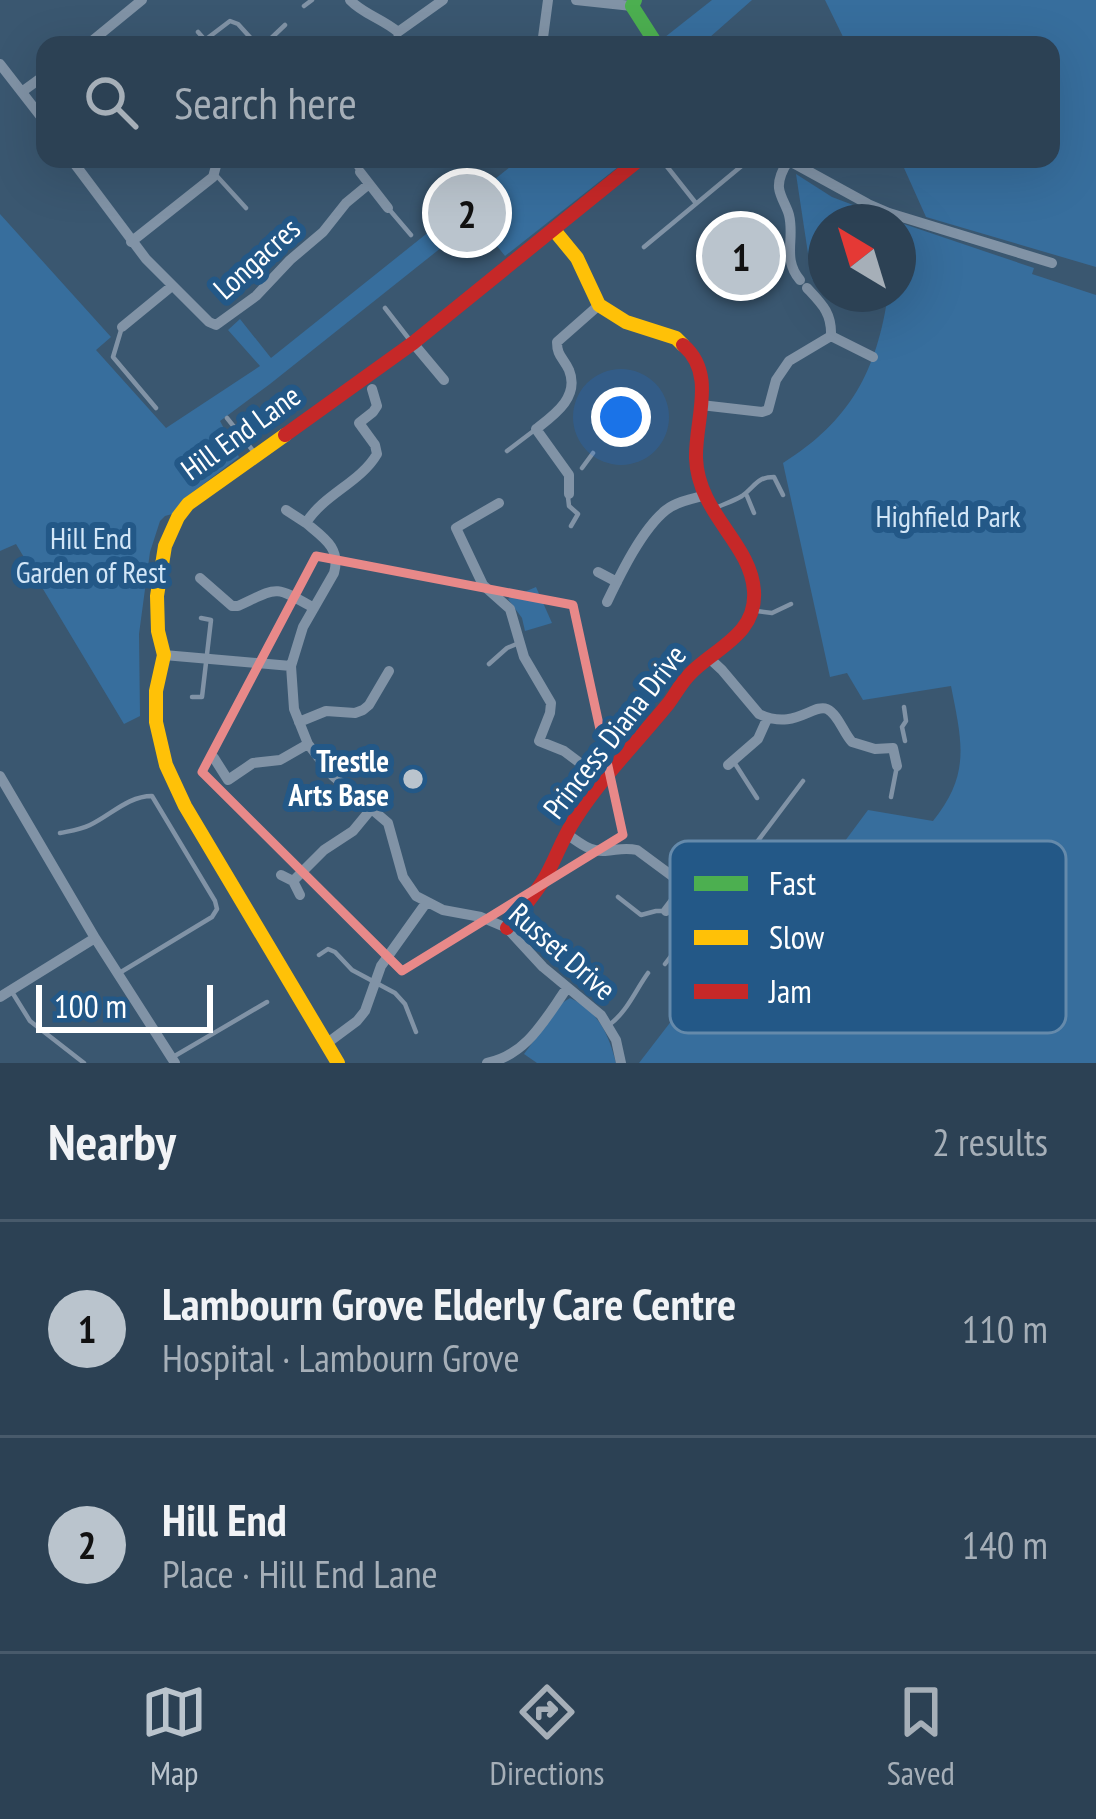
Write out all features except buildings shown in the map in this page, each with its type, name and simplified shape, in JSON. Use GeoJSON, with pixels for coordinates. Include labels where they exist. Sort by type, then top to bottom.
{"type":"FeatureCollection","features":[{"type":"Feature","properties":{"kind":"street"},"geometry":{"type":"LineString","coordinates":[[98,36],[142,0]]}},
{"type":"Feature","properties":{"kind":"street"},"geometry":{"type":"LineString","coordinates":[[350,0],[398,32],[443,0]]}},
{"type":"Feature","properties":{"kind":"street"},"geometry":{"type":"LineString","coordinates":[[543,36],[548,0]]}},
{"type":"Feature","properties":{"kind":"street"},"geometry":{"type":"LineString","coordinates":[[576,0],[634,3],[652,36]]}},
{"type":"Feature","properties":{"kind":"street"},"geometry":{"type":"LineString","coordinates":[[0,64],[36,109]]}},
{"type":"Feature","properties":{"kind":"street"},"geometry":{"type":"LineString","coordinates":[[23,91],[36,82]]}},
{"type":"Feature","properties":{"kind":"street","name":"Longacres"},"geometry":{"type":"LineString","coordinates":[[78,168],[131,242],[209,322],[219,325],[266,287],[370,184]]}},
{"type":"Feature","properties":{"kind":"street"},"geometry":{"type":"LineString","coordinates":[[131,242],[216,168]]}},
{"type":"Feature","properties":{"kind":"street","name":"Hill End Lane"},"geometry":{"type":"LineString","coordinates":[[338,1063],[162,757],[155,709],[164,655],[157,606],[170,533],[188,504],[412,343],[629,168]]}},
{"type":"Feature","properties":{"kind":"street"},"geometry":{"type":"LineString","coordinates":[[784,168],[779,188],[790,220],[792,271],[827,309],[831,336]]}},
{"type":"Feature","properties":{"kind":"street"},"geometry":{"type":"LineString","coordinates":[[803,168],[923,226],[1052,263]]}},
{"type":"Feature","properties":{"kind":"street"},"geometry":{"type":"LineString","coordinates":[[360,172],[388,208]]}},
{"type":"Feature","properties":{"kind":"street"},"geometry":{"type":"LineString","coordinates":[[554,230],[579,261],[599,305],[626,322],[686,345],[700,364],[696,459],[707,503],[748,568],[754,591],[752,610]]}},
{"type":"Feature","properties":{"kind":"street","name":"Longacres"},"geometry":{"type":"LineString","coordinates":[[122,327],[172,286]]}},
{"type":"Feature","properties":{"kind":"street"},"geometry":{"type":"LineString","coordinates":[[569,494],[569,475],[536,429],[561,408],[571,386],[557,342],[599,305]]}},
{"type":"Feature","properties":{"kind":"street"},"geometry":{"type":"LineString","coordinates":[[831,336],[873,357]]}},
{"type":"Feature","properties":{"kind":"street"},"geometry":{"type":"LineString","coordinates":[[701,406],[768,410],[776,380],[789,361],[831,336]]}},
{"type":"Feature","properties":{"kind":"street"},"geometry":{"type":"LineString","coordinates":[[412,343],[444,380]]}},
{"type":"Feature","properties":{"kind":"street"},"geometry":{"type":"LineString","coordinates":[[306,524],[326,499],[377,454],[359,423],[376,406],[372,389]]}},
{"type":"Feature","properties":{"kind":"street"},"geometry":{"type":"LineString","coordinates":[[569,475],[582,468]]}},
{"type":"Feature","properties":{"kind":"street"},"geometry":{"type":"LineString","coordinates":[[499,503],[456,528],[483,585],[510,609],[533,676],[550,703],[538,741],[564,751],[604,781]]}},
{"type":"Feature","properties":{"kind":"street"},"geometry":{"type":"LineString","coordinates":[[608,602],[625,563],[668,507],[707,503]]}},
{"type":"Feature","properties":{"kind":"street"},"geometry":{"type":"LineString","coordinates":[[286,510],[329,541],[337,563],[303,627],[291,665],[298,722],[333,776],[388,823],[403,877],[426,903],[381,966],[365,1011],[326,1045]]}},
{"type":"Feature","properties":{"kind":"street"},"geometry":{"type":"LineString","coordinates":[[598,572],[616,582]]}},
{"type":"Feature","properties":{"kind":"street"},"geometry":{"type":"LineString","coordinates":[[200,578],[232,606],[275,589],[314,608]]}},
{"type":"Feature","properties":{"kind":"street","name":"Princess Diana Drive"},"geometry":{"type":"LineString","coordinates":[[507,928],[544,880],[567,834],[604,781],[690,674],[742,631],[752,610]]}},
{"type":"Feature","properties":{"kind":"street"},"geometry":{"type":"LineString","coordinates":[[164,655],[291,665]]}},
{"type":"Feature","properties":{"kind":"street"},"geometry":{"type":"LineString","coordinates":[[708,657],[767,718],[795,719],[826,708],[852,742],[875,749],[893,748],[905,741]]}},
{"type":"Feature","properties":{"kind":"street"},"geometry":{"type":"LineString","coordinates":[[298,722],[326,711],[363,710],[389,671]]}},
{"type":"Feature","properties":{"kind":"street"},"geometry":{"type":"LineString","coordinates":[[731,764],[758,740],[767,718]]}},
{"type":"Feature","properties":{"kind":"street"},"geometry":{"type":"LineString","coordinates":[[214,758],[228,786],[254,763],[280,760],[308,744]]}},
{"type":"Feature","properties":{"kind":"street"},"geometry":{"type":"LineString","coordinates":[[893,748],[897,766]]}},
{"type":"Feature","properties":{"kind":"street"},"geometry":{"type":"LineString","coordinates":[[0,776],[95,938],[174,1060]]}},
{"type":"Feature","properties":{"kind":"street"},"geometry":{"type":"LineString","coordinates":[[300,895],[287,878],[344,840],[372,808]]}},
{"type":"Feature","properties":{"kind":"street"},"geometry":{"type":"LineString","coordinates":[[567,834],[592,850],[637,850],[670,875]]}},
{"type":"Feature","properties":{"kind":"street","name":"Russet Drive"},"geometry":{"type":"LineString","coordinates":[[426,903],[507,928],[543,967],[601,1015],[616,1040],[621,1063]]}},
{"type":"Feature","properties":{"kind":"street"},"geometry":{"type":"LineString","coordinates":[[666,911],[670,906]]}},
{"type":"Feature","properties":{"kind":"street"},"geometry":{"type":"LineString","coordinates":[[5,993],[95,938]]}},
{"type":"Feature","properties":{"kind":"street"},"geometry":{"type":"LineString","coordinates":[[487,1063],[523,1046],[567,988]]}},
{"type":"Feature","properties":{"kind":"lane"},"geometry":{"type":"LineString","coordinates":[[304,6],[312,0]]}},
{"type":"Feature","properties":{"kind":"lane"},"geometry":{"type":"LineString","coordinates":[[210,36],[230,21],[251,36]]}},
{"type":"Feature","properties":{"kind":"lane"},"geometry":{"type":"LineString","coordinates":[[272,36],[285,25]]}},
{"type":"Feature","properties":{"kind":"lane"},"geometry":{"type":"LineString","coordinates":[[198,32],[202,36]]}},
{"type":"Feature","properties":{"kind":"lane"},"geometry":{"type":"LineString","coordinates":[[396,36],[398,32]]}},
{"type":"Feature","properties":{"kind":"lane"},"geometry":{"type":"LineString","coordinates":[[357,168],[360,172]]}},
{"type":"Feature","properties":{"kind":"lane"},"geometry":{"type":"LineString","coordinates":[[668,168],[696,204]]}},
{"type":"Feature","properties":{"kind":"lane"},"geometry":{"type":"LineString","coordinates":[[644,247],[739,168]]}},
{"type":"Feature","properties":{"kind":"lane"},"geometry":{"type":"LineString","coordinates":[[215,174],[246,208]]}},
{"type":"Feature","properties":{"kind":"lane"},"geometry":{"type":"LineString","coordinates":[[388,208],[411,235]]}},
{"type":"Feature","properties":{"kind":"lane"},"geometry":{"type":"LineString","coordinates":[[385,308],[412,343]]}},
{"type":"Feature","properties":{"kind":"lane"},"geometry":{"type":"LineString","coordinates":[[122,327],[113,357],[156,408]]}},
{"type":"Feature","properties":{"kind":"lane"},"geometry":{"type":"LineString","coordinates":[[227,418],[257,457]]}},
{"type":"Feature","properties":{"kind":"lane"},"geometry":{"type":"LineString","coordinates":[[507,451],[536,429]]}},
{"type":"Feature","properties":{"kind":"lane"},"geometry":{"type":"LineString","coordinates":[[582,468],[593,453]]}},
{"type":"Feature","properties":{"kind":"lane"},"geometry":{"type":"LineString","coordinates":[[707,503],[746,494],[765,476],[778,481],[783,495]]}},
{"type":"Feature","properties":{"kind":"lane"},"geometry":{"type":"LineString","coordinates":[[569,494],[566,502],[578,514],[572,526]]}},
{"type":"Feature","properties":{"kind":"lane"},"geometry":{"type":"LineString","coordinates":[[746,494],[754,513]]}},
{"type":"Feature","properties":{"kind":"lane"},"geometry":{"type":"LineString","coordinates":[[752,610],[772,613],[791,604]]}},
{"type":"Feature","properties":{"kind":"lane"},"geometry":{"type":"LineString","coordinates":[[192,697],[202,697],[211,620],[201,618]]}},
{"type":"Feature","properties":{"kind":"lane"},"geometry":{"type":"LineString","coordinates":[[490,664],[519,643]]}},
{"type":"Feature","properties":{"kind":"lane"},"geometry":{"type":"LineString","coordinates":[[904,707],[905,741]]}},
{"type":"Feature","properties":{"kind":"lane"},"geometry":{"type":"LineString","coordinates":[[731,764],[757,798]]}},
{"type":"Feature","properties":{"kind":"lane"},"geometry":{"type":"LineString","coordinates":[[892,797],[897,766]]}},
{"type":"Feature","properties":{"kind":"lane"},"geometry":{"type":"LineString","coordinates":[[757,841],[802,781]]}},
{"type":"Feature","properties":{"kind":"lane"},"geometry":{"type":"LineString","coordinates":[[60,833],[88,826],[133,799],[152,796],[215,901],[212,917],[120,973]]}},
{"type":"Feature","properties":{"kind":"lane"},"geometry":{"type":"LineString","coordinates":[[618,897],[641,915],[666,911]]}},
{"type":"Feature","properties":{"kind":"lane"},"geometry":{"type":"LineString","coordinates":[[319,955],[335,952],[352,970],[395,993],[416,1032]]}},
{"type":"Feature","properties":{"kind":"lane"},"geometry":{"type":"LineString","coordinates":[[665,964],[670,957]]}},
{"type":"Feature","properties":{"kind":"lane"},"geometry":{"type":"LineString","coordinates":[[609,1025],[627,1008],[648,973]]}},
{"type":"Feature","properties":{"kind":"lane"},"geometry":{"type":"LineString","coordinates":[[5,993],[30,1021],[84,1063]]}},
{"type":"Feature","properties":{"kind":"lane"},"geometry":{"type":"LineString","coordinates":[[174,1060],[267,1002]]}},
{"type":"Feature","properties":{"kind":"highlighted area"},"geometry":{"type":"Polygon","coordinates":[[[316,556],[573,605],[623,835],[402,971],[202,772],[316,556]]]}},
{"type":"Feature","properties":{"kind":"green space"},"geometry":{"type":"Polygon","coordinates":[[[712,0],[752,0],[711,36],[666,36],[712,0]]]}},
{"type":"Feature","properties":{"kind":"green space"},"geometry":{"type":"Polygon","coordinates":[[[825,0],[1096,0],[1096,267],[926,217],[904,168],[1060,168],[1060,36],[843,36],[825,0]]]}},
{"type":"Feature","properties":{"kind":"green space","name":"Hill End Garden of Rest"},"geometry":{"type":"Polygon","coordinates":[[[509,168],[617,168],[505,256],[476,220],[220,421],[239,457],[160,521],[150,552],[139,634],[140,716],[124,724],[16,544],[0,551],[0,214],[111,337],[96,350],[166,428],[260,366],[228,330],[240,319],[271,358],[509,168]]]}},
{"type":"Feature","properties":{"kind":"green space"},"geometry":{"type":"Polygon","coordinates":[[[796,174],[850,204],[808,204],[808,254],[796,174]]]}},
{"type":"Feature","properties":{"kind":"green space","name":"Highfield Park"},"geometry":{"type":"Polygon","coordinates":[[[916,228],[1034,268],[1032,274],[1096,295],[1096,1063],[639,1063],[670,1023],[670,1033],[1066,1033],[1066,841],[845,841],[868,810],[933,821],[953,788],[960,757],[951,686],[863,700],[847,673],[830,677],[783,463],[843,411],[868,370],[885,312],[916,312],[916,228]]]}},
{"type":"Feature","properties":{"kind":"green space"},"geometry":{"type":"Polygon","coordinates":[[[536,587],[552,623],[525,631],[508,599],[536,587]]]}},
{"type":"Feature","properties":{"kind":"green space"},"geometry":{"type":"Polygon","coordinates":[[[570,998],[601,1025],[616,1063],[537,1063],[524,1054],[570,998]]]}},
{"type":"Feature","properties":{"kind":"traffic: fast"},"geometry":{"type":"LineString","coordinates":[[635,0],[632,6],[651,36]]}},
{"type":"Feature","properties":{"kind":"traffic: slow"},"geometry":{"type":"LineString","coordinates":[[554,230],[577,258],[599,305],[626,322],[676,338],[683,345]]}},
{"type":"Feature","properties":{"kind":"traffic: slow"},"geometry":{"type":"LineString","coordinates":[[285,435],[188,504],[178,517],[165,546],[157,596],[164,655],[156,691],[156,722],[166,765],[185,806],[338,1063]]}},
{"type":"Feature","properties":{"kind":"traffic: jam"},"geometry":{"type":"LineString","coordinates":[[285,435],[413,343],[629,168]]}},
{"type":"Feature","properties":{"kind":"traffic: jam"},"geometry":{"type":"LineString","coordinates":[[507,928],[542,883],[571,826],[597,789],[687,678],[742,630],[753,606],[751,574],[699,478],[696,458],[702,383],[683,345]]}},
{"type":"Feature","properties":{"kind":"place","name":"Hill End"},"geometry":{"type":"Point","coordinates":[467,213]}},
{"type":"Feature","properties":{"kind":"place","name":"Lambourn Grove Elderly Care Centre"},"geometry":{"type":"Point","coordinates":[741,256]}},
{"type":"Feature","properties":{"kind":"place","name":"Trestle Arts Base"},"geometry":{"type":"Point","coordinates":[413,779]}}]}
